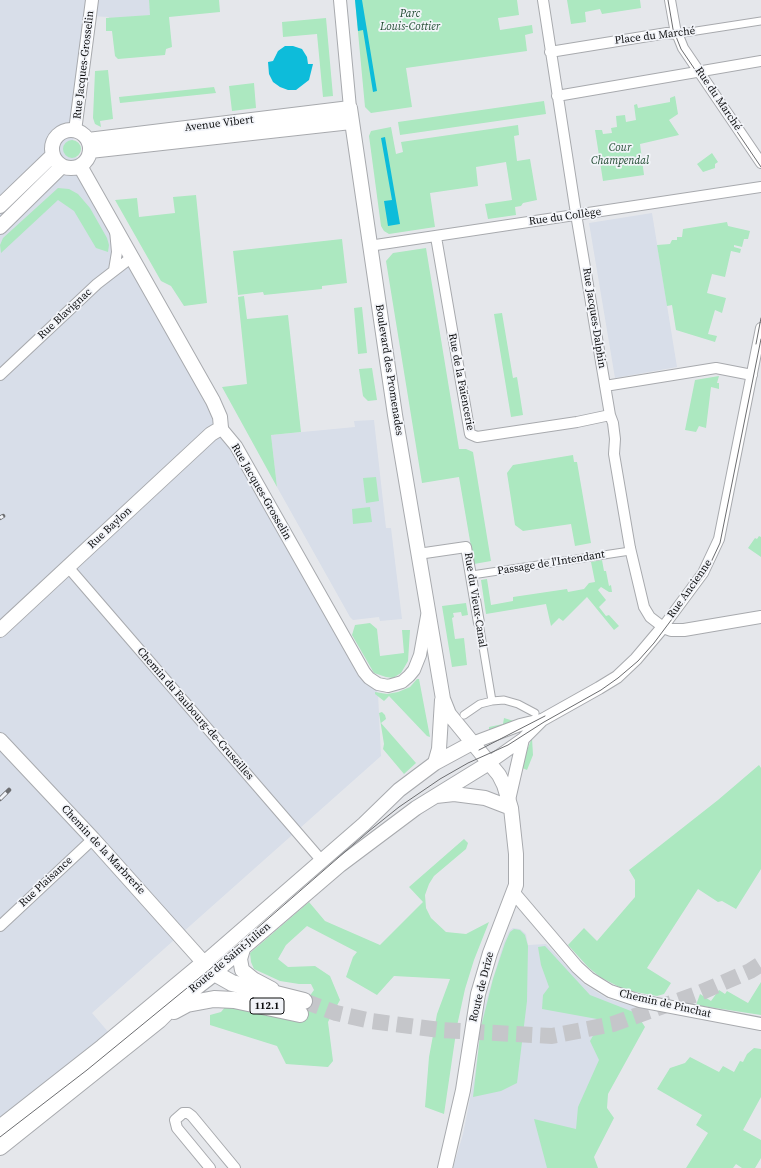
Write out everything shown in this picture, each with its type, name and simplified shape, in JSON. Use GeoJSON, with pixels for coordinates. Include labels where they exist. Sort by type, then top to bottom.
{"type":"FeatureCollection","features":[{"type":"Feature","properties":{"kind":"main road","name":"Avenue Vibert"},"geometry":{"type":"LineString","coordinates":[[89,146],[351,115]]}},
{"type":"Feature","properties":{"kind":"main road","name":"Boulevard des Promenades"},"geometry":{"type":"LineString","coordinates":[[351,115],[369,246],[442,696],[449,714],[488,763]]}},
{"type":"Feature","properties":{"kind":"main road"},"geometry":{"type":"LineString","coordinates":[[65,131],[75,131],[82,134],[89,146],[88,158],[80,166],[72,168],[62,166],[57,162],[53,155],[53,145],[57,137],[65,131]]}},
{"type":"Feature","properties":{"kind":"main road"},"geometry":{"type":"LineString","coordinates":[[0,206],[53,155]]}},
{"type":"Feature","properties":{"kind":"main road"},"geometry":{"type":"LineString","coordinates":[[0,227],[62,166]]}},
{"type":"Feature","properties":{"kind":"main road","name":"Rue Jacques-Grosselin"},"geometry":{"type":"LineString","coordinates":[[80,166],[213,401],[220,417],[221,428]]}},
{"type":"Feature","properties":{"kind":"main road","name":"Rue Baylon"},"geometry":{"type":"LineString","coordinates":[[0,630],[211,434],[221,428]]}},
{"type":"Feature","properties":{"kind":"main road"},"geometry":{"type":"LineString","coordinates":[[435,764],[439,749],[442,696]]}},
{"type":"Feature","properties":{"kind":"main road","name":"Route de Saint-Julien"},"geometry":{"type":"LineString","coordinates":[[0,1147],[159,1020],[209,974],[322,861],[364,824],[389,799],[435,764],[452,754],[468,738]]}},
{"type":"Feature","properties":{"kind":"main road","name":"Chemin de la Marbrerie"},"geometry":{"type":"LineString","coordinates":[[0,740],[93,839],[209,974]]}},
{"type":"Feature","properties":{"kind":"main road","name":"Route de Saint-Julien"},"geometry":{"type":"LineString","coordinates":[[0,1128],[103,1047],[171,990],[209,974],[243,949],[340,865],[434,796],[488,763]]}},
{"type":"Feature","properties":{"kind":"main road","name":"Route de Drize"},"geometry":{"type":"LineString","coordinates":[[446,1168],[463,1090],[478,994],[490,953],[514,893],[517,871],[510,804],[502,780],[488,763]]}},
{"type":"Feature","properties":{"kind":"main road"},"geometry":{"type":"LineString","coordinates":[[434,796],[454,794],[485,798],[510,804]]}},
{"type":"Feature","properties":{"kind":"main road"},"geometry":{"type":"LineString","coordinates":[[243,949],[240,964],[246,974],[287,997]]}},
{"type":"Feature","properties":{"kind":"main road"},"geometry":{"type":"LineString","coordinates":[[209,974],[221,993],[236,992]]}},
{"type":"Feature","properties":{"kind":"main road"},"geometry":{"type":"LineString","coordinates":[[159,1020],[181,1007],[236,992]]}},
{"type":"Feature","properties":{"kind":"main road","name":"112.1"},"geometry":{"type":"LineString","coordinates":[[236,992],[287,997],[302,1008],[236,992]]}},
{"type":"Feature","properties":{"kind":"street","name":"Rue Jacques-Grosselin"},"geometry":{"type":"LineString","coordinates":[[75,131],[92,0]]}},
{"type":"Feature","properties":{"kind":"street","name":"Boulevard des Promenades"},"geometry":{"type":"LineString","coordinates":[[340,0],[351,115]]}},
{"type":"Feature","properties":{"kind":"street","name":"Rue Jacques-Dalphin"},"geometry":{"type":"LineString","coordinates":[[543,0],[557,96],[615,439],[614,454],[634,573],[639,582],[644,607],[650,617],[663,627]]}},
{"type":"Feature","properties":{"kind":"street","name":"Rue du Marché"},"geometry":{"type":"LineString","coordinates":[[670,0],[677,34],[683,48],[761,163]]}},
{"type":"Feature","properties":{"kind":"street","name":"Place du Marché"},"geometry":{"type":"LineString","coordinates":[[550,52],[667,33],[677,34],[761,21]]}},
{"type":"Feature","properties":{"kind":"street"},"geometry":{"type":"LineString","coordinates":[[557,96],[761,61]]}},
{"type":"Feature","properties":{"kind":"street","name":"Rue du Collège"},"geometry":{"type":"LineString","coordinates":[[369,246],[577,216],[761,187]]}},
{"type":"Feature","properties":{"kind":"street"},"geometry":{"type":"LineString","coordinates":[[114,270],[117,252],[115,228]]}},
{"type":"Feature","properties":{"kind":"street","name":"Rue de la Faïencerie"},"geometry":{"type":"LineString","coordinates":[[436,237],[470,434],[477,437],[577,422],[610,415]]}},
{"type":"Feature","properties":{"kind":"street","name":"Rue Blavignac"},"geometry":{"type":"LineString","coordinates":[[0,375],[56,321],[114,270],[132,257]]}},
{"type":"Feature","properties":{"kind":"street","name":"Rue Ancienne"},"geometry":{"type":"LineString","coordinates":[[538,717],[599,688],[617,676],[642,653],[703,574],[717,546],[724,522],[761,328]]}},
{"type":"Feature","properties":{"kind":"street"},"geometry":{"type":"LineString","coordinates":[[605,386],[716,368],[752,375]]}},
{"type":"Feature","properties":{"kind":"street","name":"Rue Jacques-Grosselin"},"geometry":{"type":"LineString","coordinates":[[221,428],[240,452],[364,672],[374,681],[388,686],[402,682],[409,676],[420,654],[428,613]]}},
{"type":"Feature","properties":{"kind":"street","name":"Rue du Vieux-Canal"},"geometry":{"type":"LineString","coordinates":[[418,554],[466,547],[472,575],[492,701]]}},
{"type":"Feature","properties":{"kind":"street","name":"Passage de l'Intendant"},"geometry":{"type":"LineString","coordinates":[[472,575],[630,551]]}},
{"type":"Feature","properties":{"kind":"street","name":"Chemin du Faubourg-de-Cruseilles"},"geometry":{"type":"LineString","coordinates":[[68,567],[322,861]]}},
{"type":"Feature","properties":{"kind":"street"},"geometry":{"type":"LineString","coordinates":[[663,627],[684,630],[761,617]]}},
{"type":"Feature","properties":{"kind":"street"},"geometry":{"type":"LineString","coordinates":[[464,715],[480,704],[492,701],[513,702],[538,717]]}},
{"type":"Feature","properties":{"kind":"street"},"geometry":{"type":"LineString","coordinates":[[468,738],[520,726],[538,717]]}},
{"type":"Feature","properties":{"kind":"street"},"geometry":{"type":"LineString","coordinates":[[510,804],[524,739],[538,717]]}},
{"type":"Feature","properties":{"kind":"street"},"geometry":{"type":"LineString","coordinates":[[488,763],[524,739]]}},
{"type":"Feature","properties":{"kind":"street","name":"Rue Plaisance"},"geometry":{"type":"LineString","coordinates":[[0,926],[93,839]]}},
{"type":"Feature","properties":{"kind":"street","name":"Chemin de Pinchat"},"geometry":{"type":"LineString","coordinates":[[514,893],[577,968],[589,978],[610,991],[640,1001],[761,1024]]}},
{"type":"Feature","properties":{"kind":"street"},"geometry":{"type":"LineString","coordinates":[[210,1168],[177,1128],[175,1120],[183,1113],[188,1113],[192,1116],[235,1168]]}},
{"type":"Feature","properties":{"kind":"shaded area"},"geometry":{"type":"Polygon","coordinates":[[[0,0],[149,0],[151,15],[109,19],[109,17],[90,16],[72,149],[378,693],[381,756],[92,1013],[110,1034],[0,1118],[0,0]]]}},
{"type":"Feature","properties":{"kind":"shaded area"},"geometry":{"type":"Polygon","coordinates":[[[652,213],[677,367],[615,378],[589,223],[652,213]]]}},
{"type":"Feature","properties":{"kind":"shaded area"},"geometry":{"type":"Polygon","coordinates":[[[374,420],[386,528],[391,528],[402,619],[380,621],[379,617],[353,620],[277,487],[271,435],[355,427],[354,421],[374,420]]]}},
{"type":"Feature","properties":{"kind":"shaded area"},"geometry":{"type":"Polygon","coordinates":[[[513,928],[520,929],[526,934],[528,945],[546,944],[584,984],[608,999],[637,1007],[635,1016],[566,1157],[576,1168],[453,1168],[463,1134],[475,1074],[483,1011],[504,942],[509,931],[513,928]]]}},
{"type":"Feature","properties":{"kind":"green space"},"geometry":{"type":"Polygon","coordinates":[[[149,0],[219,0],[220,12],[169,17],[172,47],[166,49],[165,55],[118,59],[115,56],[112,31],[106,31],[106,18],[150,15],[149,0]]]}},
{"type":"Feature","properties":{"kind":"green space","name":"Parc Louis-Cottier"},"geometry":{"type":"Polygon","coordinates":[[[355,0],[517,0],[519,15],[498,18],[500,30],[532,25],[533,33],[525,35],[527,51],[406,68],[412,107],[371,113],[365,107],[355,0]]]}},
{"type":"Feature","properties":{"kind":"green space"},"geometry":{"type":"Polygon","coordinates":[[[567,0],[640,0],[641,8],[602,14],[600,9],[585,12],[586,22],[571,24],[567,0]]]}},
{"type":"Feature","properties":{"kind":"green space"},"geometry":{"type":"Polygon","coordinates":[[[326,18],[333,96],[323,97],[317,34],[283,37],[282,22],[326,18]]]}},
{"type":"Feature","properties":{"kind":"green space"},"geometry":{"type":"Polygon","coordinates":[[[108,70],[113,119],[100,121],[101,127],[95,124],[93,118],[95,71],[108,70]]]}},
{"type":"Feature","properties":{"kind":"green space"},"geometry":{"type":"Polygon","coordinates":[[[254,83],[256,108],[232,111],[229,86],[254,83]]]}},
{"type":"Feature","properties":{"kind":"green space"},"geometry":{"type":"Polygon","coordinates":[[[214,87],[216,93],[120,103],[119,97],[214,87]]]}},
{"type":"Feature","properties":{"kind":"green space","name":"Cour Champendal"},"geometry":{"type":"Polygon","coordinates":[[[675,96],[678,114],[669,120],[679,135],[640,144],[644,175],[603,181],[595,130],[602,130],[603,134],[612,133],[611,128],[617,127],[616,116],[625,115],[626,122],[636,120],[634,105],[637,104],[638,108],[670,102],[670,98],[675,96]]]}},
{"type":"Feature","properties":{"kind":"green space"},"geometry":{"type":"Polygon","coordinates":[[[544,101],[546,114],[400,135],[398,122],[544,101]]]}},
{"type":"Feature","properties":{"kind":"green space"},"geometry":{"type":"Polygon","coordinates":[[[518,125],[519,135],[514,136],[517,161],[530,159],[537,200],[523,203],[521,206],[515,207],[516,215],[488,219],[485,204],[512,200],[506,162],[476,167],[478,186],[430,193],[435,227],[389,234],[384,231],[381,226],[369,136],[371,131],[391,127],[396,154],[403,152],[401,142],[518,125]]]}},
{"type":"Feature","properties":{"kind":"green space"},"geometry":{"type":"Polygon","coordinates":[[[72,140],[78,143],[81,149],[78,155],[72,158],[66,155],[63,149],[66,143],[72,140]]]}},
{"type":"Feature","properties":{"kind":"green space"},"geometry":{"type":"Polygon","coordinates":[[[712,153],[718,162],[715,164],[715,168],[703,172],[697,164],[712,153]]]}},
{"type":"Feature","properties":{"kind":"green space"},"geometry":{"type":"Polygon","coordinates":[[[58,188],[69,189],[78,194],[90,208],[107,238],[109,245],[108,252],[96,248],[74,211],[58,200],[1,253],[0,245],[3,238],[58,188]]]}},
{"type":"Feature","properties":{"kind":"green space"},"geometry":{"type":"Polygon","coordinates":[[[196,195],[207,303],[184,306],[171,286],[161,281],[115,200],[137,198],[139,217],[175,213],[173,197],[196,195]]]}},
{"type":"Feature","properties":{"kind":"green space"},"geometry":{"type":"Polygon","coordinates":[[[727,222],[728,226],[750,231],[748,239],[744,239],[742,247],[734,245],[734,247],[741,249],[740,253],[731,251],[725,277],[712,274],[707,293],[726,298],[722,313],[715,310],[708,334],[717,336],[715,342],[676,330],[672,305],[667,306],[657,245],[670,244],[672,240],[677,240],[677,237],[682,237],[683,229],[727,222]]]}},
{"type":"Feature","properties":{"kind":"green space"},"geometry":{"type":"Polygon","coordinates":[[[342,239],[347,283],[322,286],[322,289],[264,295],[263,292],[238,295],[233,251],[342,239]]]}},
{"type":"Feature","properties":{"kind":"green space"},"geometry":{"type":"Polygon","coordinates":[[[426,248],[459,449],[466,449],[473,452],[491,561],[474,564],[459,477],[422,483],[386,261],[393,253],[426,248]]]}},
{"type":"Feature","properties":{"kind":"green space"},"geometry":{"type":"Polygon","coordinates":[[[244,296],[247,319],[288,315],[301,432],[271,435],[277,487],[222,387],[247,384],[238,297],[244,296]]]}},
{"type":"Feature","properties":{"kind":"green space"},"geometry":{"type":"Polygon","coordinates":[[[362,307],[367,353],[358,354],[354,308],[362,307]]]}},
{"type":"Feature","properties":{"kind":"green space"},"geometry":{"type":"Polygon","coordinates":[[[502,313],[513,378],[517,377],[523,415],[511,417],[494,314],[502,313]]]}},
{"type":"Feature","properties":{"kind":"green space"},"geometry":{"type":"Polygon","coordinates":[[[372,368],[377,400],[368,401],[363,396],[359,369],[372,368]]]}},
{"type":"Feature","properties":{"kind":"green space"},"geometry":{"type":"Polygon","coordinates":[[[719,376],[717,383],[719,383],[719,389],[711,387],[706,428],[699,426],[696,432],[685,430],[695,380],[719,376]]]}},
{"type":"Feature","properties":{"kind":"green space"},"geometry":{"type":"Polygon","coordinates":[[[573,455],[574,462],[577,462],[591,543],[575,546],[571,524],[523,531],[515,525],[507,473],[513,465],[573,455]]]}},
{"type":"Feature","properties":{"kind":"green space"},"geometry":{"type":"Polygon","coordinates":[[[376,477],[379,501],[366,503],[363,478],[376,477]]]}},
{"type":"Feature","properties":{"kind":"green space"},"geometry":{"type":"Polygon","coordinates":[[[370,507],[372,522],[353,524],[352,509],[370,507]]]}},
{"type":"Feature","properties":{"kind":"green space"},"geometry":{"type":"Polygon","coordinates":[[[759,536],[761,537],[761,557],[748,548],[755,538],[757,539],[759,536]]]}},
{"type":"Feature","properties":{"kind":"green space"},"geometry":{"type":"Polygon","coordinates":[[[602,560],[604,571],[606,571],[609,586],[611,585],[612,592],[609,592],[601,587],[598,590],[606,600],[599,607],[606,616],[609,615],[619,626],[614,630],[587,597],[563,621],[559,618],[551,626],[546,604],[486,614],[481,580],[487,579],[491,605],[513,601],[513,597],[567,589],[568,592],[584,589],[589,583],[595,582],[591,562],[602,560]]]}},
{"type":"Feature","properties":{"kind":"green space"},"geometry":{"type":"Polygon","coordinates":[[[466,603],[468,615],[462,616],[461,612],[453,613],[454,617],[452,618],[455,639],[464,638],[467,665],[452,667],[442,606],[466,603]]]}},
{"type":"Feature","properties":{"kind":"green space"},"geometry":{"type":"Polygon","coordinates":[[[370,623],[377,629],[380,656],[404,653],[402,630],[410,630],[408,661],[401,673],[393,678],[374,673],[352,635],[355,625],[370,623]]]}},
{"type":"Feature","properties":{"kind":"green space"},"geometry":{"type":"Polygon","coordinates":[[[417,679],[419,679],[430,737],[427,736],[389,696],[384,701],[375,694],[375,692],[387,694],[398,692],[410,687],[417,679]]]}},
{"type":"Feature","properties":{"kind":"green space"},"geometry":{"type":"Polygon","coordinates":[[[382,712],[386,719],[381,723],[416,763],[404,774],[383,749],[384,744],[379,713],[382,712]]]}},
{"type":"Feature","properties":{"kind":"green space"},"geometry":{"type":"Polygon","coordinates":[[[504,718],[517,722],[489,730],[489,727],[503,724],[504,718]]]}},
{"type":"Feature","properties":{"kind":"green space"},"geometry":{"type":"Polygon","coordinates":[[[532,738],[533,755],[527,770],[520,767],[532,738]]]}},
{"type":"Feature","properties":{"kind":"green space"},"geometry":{"type":"Polygon","coordinates":[[[759,765],[761,768],[761,869],[736,909],[722,901],[718,902],[698,889],[647,968],[671,983],[664,994],[657,996],[625,990],[600,977],[588,967],[568,945],[584,928],[597,941],[635,897],[635,880],[629,870],[718,800],[759,765]]]}},
{"type":"Feature","properties":{"kind":"green space"},"geometry":{"type":"Polygon","coordinates":[[[464,839],[468,843],[466,849],[434,876],[425,895],[426,908],[431,918],[446,932],[466,934],[489,922],[474,960],[465,989],[457,1026],[444,1114],[425,1107],[429,1057],[437,1014],[450,979],[394,976],[377,995],[346,977],[353,957],[357,952],[307,926],[286,945],[278,959],[288,967],[315,966],[330,976],[340,1000],[328,1022],[333,1061],[328,1067],[286,1064],[277,1046],[210,1025],[210,1015],[221,1012],[226,1006],[309,997],[314,990],[311,984],[280,981],[254,969],[251,962],[250,953],[309,902],[325,921],[380,945],[423,902],[409,887],[464,839]]]}},
{"type":"Feature","properties":{"kind":"green space"},"geometry":{"type":"Polygon","coordinates":[[[514,929],[520,930],[525,935],[528,946],[527,1001],[517,1083],[501,1091],[473,1097],[481,1027],[493,979],[505,943],[510,932],[514,929]]]}},
{"type":"Feature","properties":{"kind":"green space"},"geometry":{"type":"Polygon","coordinates":[[[545,946],[590,995],[636,1013],[645,1027],[608,1094],[607,1108],[614,1118],[594,1157],[598,1168],[547,1168],[534,1119],[576,1129],[578,1107],[599,1060],[590,1041],[598,1027],[597,1019],[542,1009],[543,995],[549,987],[541,965],[538,947],[545,946]]]}},
{"type":"Feature","properties":{"kind":"green space"},"geometry":{"type":"Polygon","coordinates":[[[761,982],[761,1015],[696,1005],[700,994],[711,1001],[719,990],[725,994],[727,991],[748,1003],[761,982]]]}},
{"type":"Feature","properties":{"kind":"green space"},"geometry":{"type":"Polygon","coordinates":[[[754,1048],[761,1049],[761,1097],[743,1130],[761,1140],[761,1158],[755,1168],[742,1168],[736,1164],[733,1168],[686,1168],[708,1133],[696,1125],[702,1115],[657,1089],[670,1068],[685,1063],[690,1057],[719,1072],[723,1066],[734,1072],[740,1061],[743,1062],[747,1054],[754,1048]]]}},
{"type":"Feature","properties":{"kind":"water"},"geometry":{"type":"Polygon","coordinates":[[[355,0],[362,0],[377,91],[373,92],[363,30],[358,31],[355,0]]]}},
{"type":"Feature","properties":{"kind":"water"},"geometry":{"type":"Polygon","coordinates":[[[285,46],[293,46],[302,49],[307,57],[308,64],[313,64],[309,80],[296,90],[288,90],[280,87],[273,82],[269,74],[268,62],[273,61],[278,51],[285,46]]]}},
{"type":"Feature","properties":{"kind":"water"},"geometry":{"type":"Polygon","coordinates":[[[385,137],[400,224],[388,226],[384,201],[392,200],[381,138],[385,137]]]}},
{"type":"Feature","properties":{"kind":"tunnel"},"geometry":{"type":"LineString","coordinates":[[304,1001],[336,1013],[371,1021],[440,1030],[552,1036],[613,1024],[697,994],[750,971],[761,964]]}},
{"type":"Feature","properties":{"kind":"tram line"},"geometry":{"type":"LineString","coordinates":[[668,0],[673,29],[681,49],[761,167]]}},
{"type":"Feature","properties":{"kind":"tram line"},"geometry":{"type":"LineString","coordinates":[[756,344],[761,318]]}},
{"type":"Feature","properties":{"kind":"tram line"},"geometry":{"type":"LineString","coordinates":[[0,1137],[87,1070],[209,970],[369,831],[399,807],[440,779],[468,763],[508,745],[544,722],[601,690],[638,661],[654,643],[705,575],[720,543],[761,339]]}},
{"type":"Feature","properties":{"kind":"tram line"},"geometry":{"type":"LineString","coordinates":[[479,750],[545,716]]}},
{"type":"Feature","properties":{"kind":"railway"},"geometry":{"type":"LineString","coordinates":[[0,799],[9,790]]}}]}
